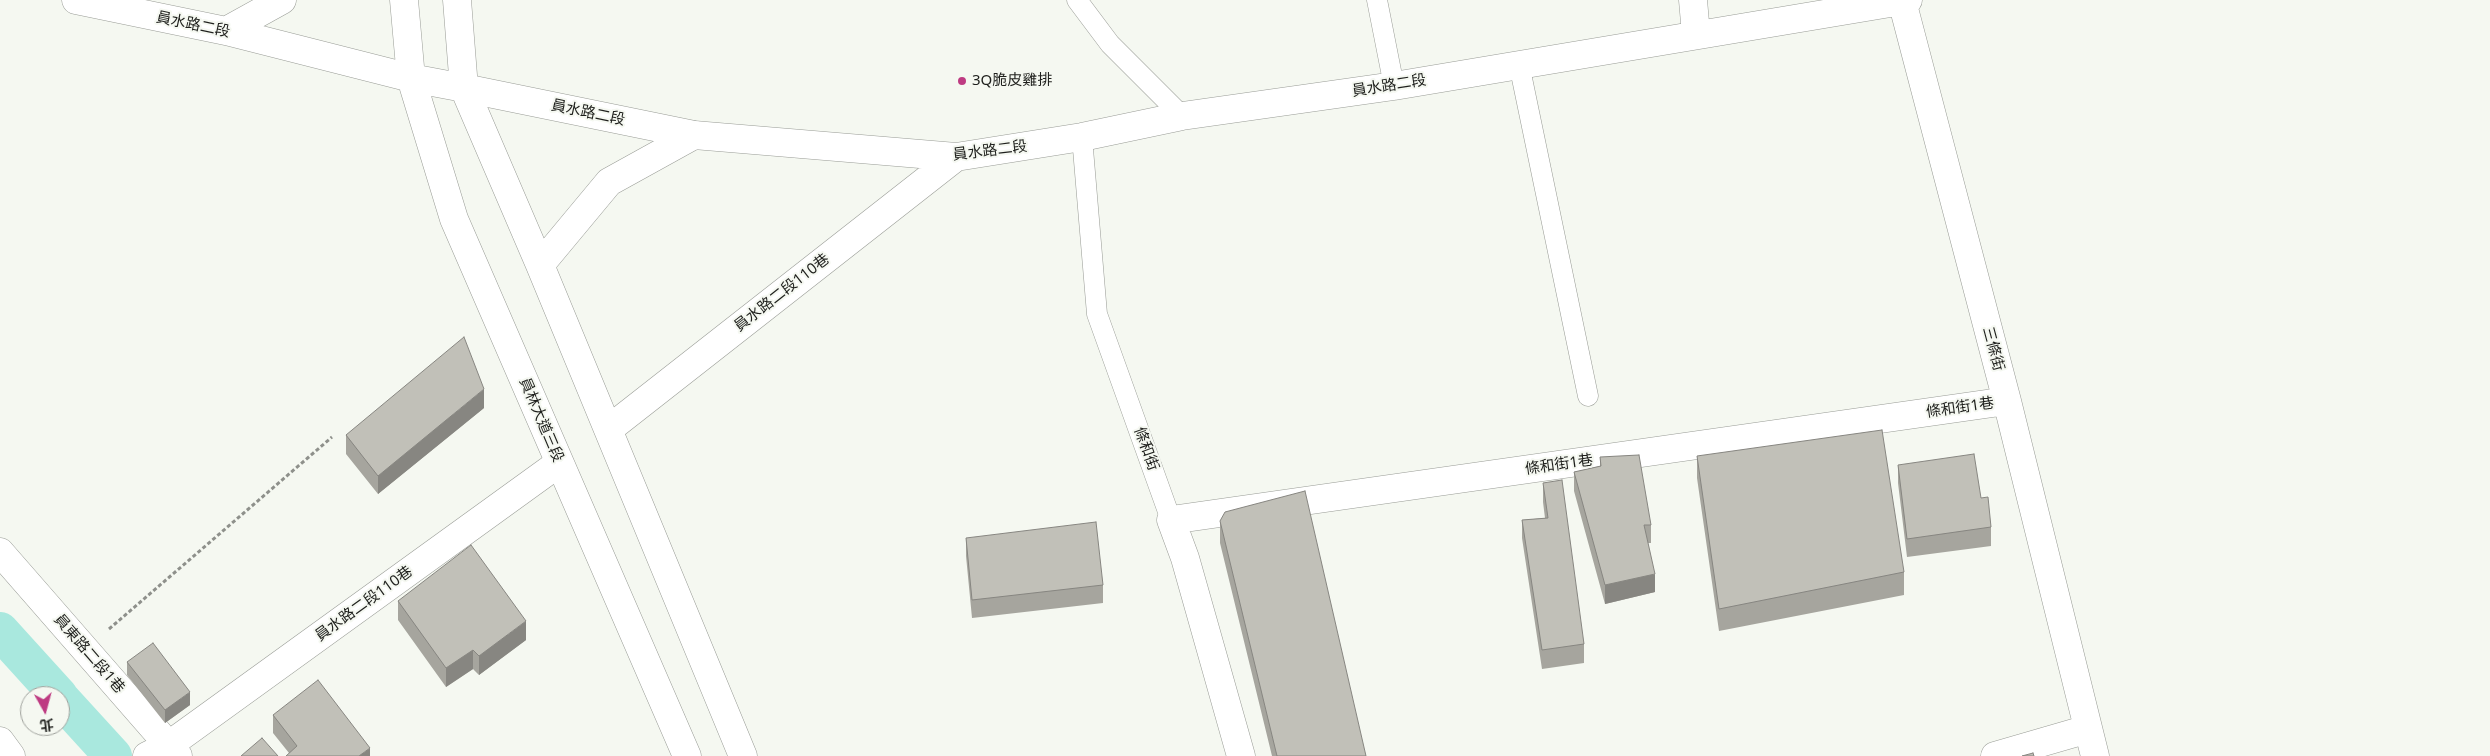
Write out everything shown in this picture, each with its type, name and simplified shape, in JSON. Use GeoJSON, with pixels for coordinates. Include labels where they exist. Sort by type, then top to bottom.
{"type":"FeatureCollection","features":[{"type":"Feature","properties":{"kind":"street","name":"員水路二段"},"geometry":{"type":"LineString","coordinates":[[76,0],[226,31],[411,78],[694,135],[956,157],[1082,137],[1182,116],[1394,86],[1905,0]]}},
{"type":"Feature","properties":{"kind":"street"},"geometry":{"type":"LineString","coordinates":[[226,31],[282,0]]}},
{"type":"Feature","properties":{"kind":"street","name":"員林大道三段"},"geometry":{"type":"LineString","coordinates":[[404,0],[411,78],[454,219],[687,756]]}},
{"type":"Feature","properties":{"kind":"street"},"geometry":{"type":"LineString","coordinates":[[457,0],[464,88],[540,265],[743,756]]}},
{"type":"Feature","properties":{"kind":"street"},"geometry":{"type":"LineString","coordinates":[[1693,0],[1696,34]]}},
{"type":"Feature","properties":{"kind":"street","name":"三條街"},"geometry":{"type":"LineString","coordinates":[[1905,0],[2095,756]]}},
{"type":"Feature","properties":{"kind":"street"},"geometry":{"type":"LineString","coordinates":[[540,265],[609,182],[694,135]]}},
{"type":"Feature","properties":{"kind":"street","name":"員水路二段110巷"},"geometry":{"type":"LineString","coordinates":[[608,429],[956,157]]}},
{"type":"Feature","properties":{"kind":"street","name":"條和街1巷"},"geometry":{"type":"LineString","coordinates":[[1171,520],[2007,401]]}},
{"type":"Feature","properties":{"kind":"street","name":"員水路二段110巷"},"geometry":{"type":"LineString","coordinates":[[165,752],[559,463]]}},
{"type":"Feature","properties":{"kind":"street","name":"條和街"},"geometry":{"type":"LineString","coordinates":[[1171,520],[1185,558],[1241,756]]}},
{"type":"Feature","properties":{"kind":"street","name":"員東路二段1巷"},"geometry":{"type":"LineString","coordinates":[[0,552],[86,649],[165,752]]}},
{"type":"Feature","properties":{"kind":"street"},"geometry":{"type":"LineString","coordinates":[[1995,756],[2088,730]]}},
{"type":"Feature","properties":{"kind":"street"},"geometry":{"type":"LineString","coordinates":[[0,741],[11,756]]}},
{"type":"Feature","properties":{"kind":"lane"},"geometry":{"type":"LineString","coordinates":[[1077,0],[1110,44],[1182,116]]}},
{"type":"Feature","properties":{"kind":"lane"},"geometry":{"type":"LineString","coordinates":[[1377,0],[1394,86]]}},
{"type":"Feature","properties":{"kind":"lane"},"geometry":{"type":"LineString","coordinates":[[1519,64],[1588,396]]}},
{"type":"Feature","properties":{"kind":"lane","name":"條和街"},"geometry":{"type":"LineString","coordinates":[[1082,137],[1097,314],[1171,520]]}},
{"type":"Feature","properties":{"kind":"path"},"geometry":{"type":"LineString","coordinates":[[86,649],[332,437]]}},
{"type":"Feature","properties":{"kind":"building"},"geometry":{"type":"Polygon","coordinates":[[[464,337],[484,389],[378,476],[346,435],[464,337]]]}},
{"type":"Feature","properties":{"kind":"building"},"geometry":{"type":"Polygon","coordinates":[[[1882,430],[1904,572],[1719,609],[1697,456],[1882,430]]]}},
{"type":"Feature","properties":{"kind":"building"},"geometry":{"type":"Polygon","coordinates":[[[1974,454],[1981,498],[1988,497],[1991,527],[1907,539],[1898,465],[1974,454]]]}},
{"type":"Feature","properties":{"kind":"building"},"geometry":{"type":"Polygon","coordinates":[[[1639,455],[1651,525],[1644,525],[1655,574],[1605,585],[1574,472],[1601,466],[1600,457],[1639,455]]]}},
{"type":"Feature","properties":{"kind":"building"},"geometry":{"type":"Polygon","coordinates":[[[1562,480],[1584,644],[1542,650],[1522,520],[1548,518],[1543,483],[1562,480]]]}},
{"type":"Feature","properties":{"kind":"building"},"geometry":{"type":"Polygon","coordinates":[[[1305,491],[1366,756],[1277,756],[1220,521],[1225,512],[1305,491]]]}},
{"type":"Feature","properties":{"kind":"building"},"geometry":{"type":"Polygon","coordinates":[[[1096,522],[1103,585],[972,600],[966,538],[1096,522]]]}},
{"type":"Feature","properties":{"kind":"building"},"geometry":{"type":"Polygon","coordinates":[[[471,545],[526,621],[479,656],[473,650],[446,668],[398,601],[471,545]]]}},
{"type":"Feature","properties":{"kind":"building"},"geometry":{"type":"Polygon","coordinates":[[[153,643],[190,692],[165,710],[127,662],[153,643]]]}},
{"type":"Feature","properties":{"kind":"building"},"geometry":{"type":"Polygon","coordinates":[[[318,680],[370,748],[359,756],[286,756],[297,746],[273,715],[318,680]]]}},
{"type":"Feature","properties":{"kind":"building"},"geometry":{"type":"Polygon","coordinates":[[[262,738],[278,756],[241,756],[262,738]]]}},
{"type":"Feature","properties":{"kind":"building"},"geometry":{"type":"Polygon","coordinates":[[[2033,753],[2034,756],[2022,756],[2033,753]]]}},
{"type":"Feature","properties":{"kind":"waterway"},"geometry":{"type":"LineString","coordinates":[[0,631],[50,686]]}},
{"type":"Feature","properties":{"kind":"waterway"},"geometry":{"type":"LineString","coordinates":[[70,709],[113,756]]}},
{"type":"Feature","properties":{"kind":"place","name":"3Q脆皮雞排"},"geometry":{"type":"Point","coordinates":[962,81]}}]}
